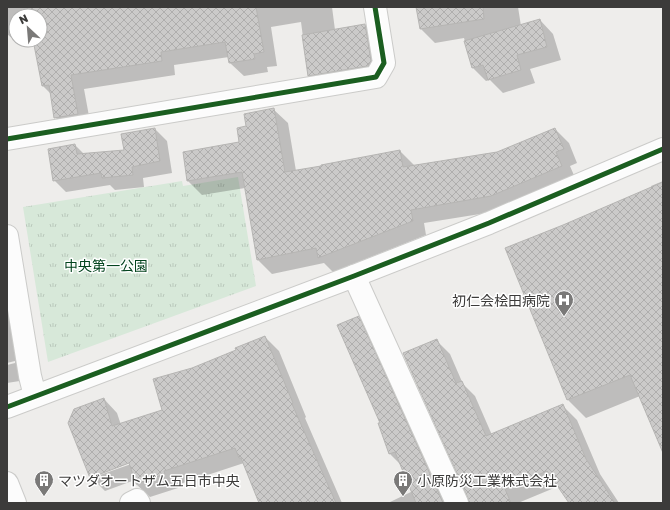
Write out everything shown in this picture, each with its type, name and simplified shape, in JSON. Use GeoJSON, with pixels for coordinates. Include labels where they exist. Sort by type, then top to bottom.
{"type":"FeatureCollection","features":[{"type":"Feature","properties":{"kind":"street"},"geometry":{"type":"LineString","coordinates":[[7,139],[376,77],[384,63],[375,7]]}},
{"type":"Feature","properties":{"kind":"street"},"geometry":{"type":"LineString","coordinates":[[7,407],[490,223],[663,149]]}},
{"type":"Feature","properties":{"kind":"street"},"geometry":{"type":"LineString","coordinates":[[7,236],[30,376],[35,396]]}},
{"type":"Feature","properties":{"kind":"street"},"geometry":{"type":"LineString","coordinates":[[354,276],[457,503]]}},
{"type":"Feature","properties":{"kind":"street"},"geometry":{"type":"LineString","coordinates":[[7,482],[15,503]]}},
{"type":"Feature","properties":{"kind":"street"},"geometry":{"type":"LineString","coordinates":[[132,503],[137,500],[139,503]]}},
{"type":"Feature","properties":{"kind":"green space","name":"中央第一公園"},"geometry":{"type":"Polygon","coordinates":[[[238,177],[256,286],[48,362],[23,207],[182,181],[183,186],[238,177]]]}},
{"type":"Feature","properties":{"kind":"building"},"geometry":{"type":"Polygon","coordinates":[[[256,7],[264,52],[254,54],[255,59],[229,63],[225,42],[161,52],[162,61],[71,75],[78,114],[54,118],[49,85],[42,86],[35,48],[48,48],[48,8],[27,8],[256,7]]]}},
{"type":"Feature","properties":{"kind":"building"},"geometry":{"type":"Polygon","coordinates":[[[416,7],[483,7],[484,19],[420,29],[416,7]]]}},
{"type":"Feature","properties":{"kind":"building"},"geometry":{"type":"Polygon","coordinates":[[[540,19],[547,47],[517,55],[521,70],[488,80],[483,65],[472,68],[464,41],[540,19]]]}},
{"type":"Feature","properties":{"kind":"building"},"geometry":{"type":"Polygon","coordinates":[[[365,24],[371,61],[368,66],[308,76],[302,35],[365,24]]]}},
{"type":"Feature","properties":{"kind":"building"},"geometry":{"type":"Polygon","coordinates":[[[274,108],[285,172],[400,150],[403,167],[497,152],[555,128],[564,149],[556,152],[562,166],[491,196],[411,210],[413,221],[318,258],[316,248],[257,260],[242,172],[187,181],[183,152],[239,142],[237,128],[246,126],[244,114],[274,108]]]}},
{"type":"Feature","properties":{"kind":"building"},"geometry":{"type":"Polygon","coordinates":[[[155,128],[160,161],[132,167],[133,175],[102,178],[101,173],[53,181],[48,149],[75,144],[77,154],[124,150],[121,134],[155,128]]]}},
{"type":"Feature","properties":{"kind":"building"},"geometry":{"type":"Polygon","coordinates":[[[663,182],[663,453],[630,375],[567,400],[505,248],[663,182]]]}},
{"type":"Feature","properties":{"kind":"building"},"geometry":{"type":"Polygon","coordinates":[[[359,316],[443,503],[416,503],[395,452],[389,454],[378,423],[380,423],[337,325],[359,316]]]}},
{"type":"Feature","properties":{"kind":"building"},"geometry":{"type":"Polygon","coordinates":[[[265,336],[293,403],[292,404],[336,503],[259,503],[241,458],[239,458],[235,448],[164,471],[165,474],[136,484],[129,463],[90,478],[68,423],[74,409],[104,398],[112,426],[162,410],[153,379],[192,368],[265,336]]]}},
{"type":"Feature","properties":{"kind":"building"},"geometry":{"type":"Polygon","coordinates":[[[437,339],[456,383],[462,381],[486,436],[563,404],[586,459],[615,503],[569,503],[547,471],[505,489],[511,503],[469,503],[403,353],[437,339]]]}},
{"type":"Feature","properties":{"kind":"cycle path"},"geometry":{"type":"LineString","coordinates":[[7,139],[376,77],[384,63],[375,7]]}},
{"type":"Feature","properties":{"kind":"cycle path"},"geometry":{"type":"LineString","coordinates":[[7,407],[354,276],[489,223],[663,149]]}},
{"type":"Feature","properties":{"kind":"place","name":"初仁会桧田病院"},"geometry":{"type":"Point","coordinates":[564,317]}},
{"type":"Feature","properties":{"kind":"place","name":"マツダオートザム五日市中央"},"geometry":{"type":"Point","coordinates":[44,497]}},
{"type":"Feature","properties":{"kind":"place","name":"小原防災工業株式会社"},"geometry":{"type":"Point","coordinates":[403,497]}}]}
